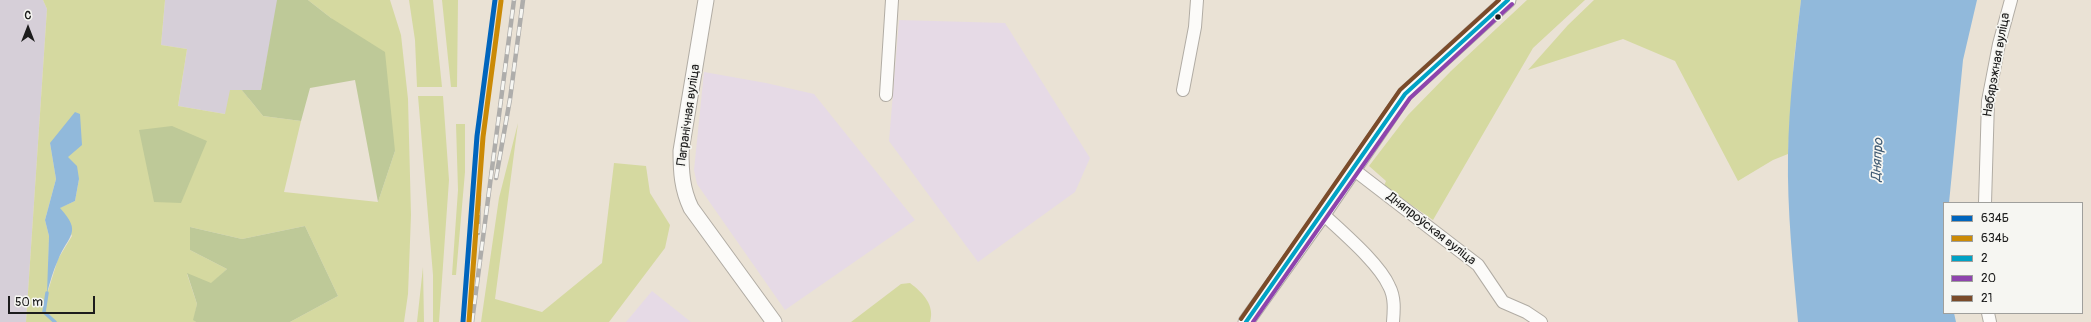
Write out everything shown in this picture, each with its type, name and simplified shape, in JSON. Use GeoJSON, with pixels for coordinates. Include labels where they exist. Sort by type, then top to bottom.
{"type":"FeatureCollection","features":[{"type":"Feature","properties":{"kind":"main road","name":"Пагранічная вуліца"},"geometry":{"type":"LineString","coordinates":[[706,0],[681,151],[681,174],[683,186],[691,208],[774,322]]}},
{"type":"Feature","properties":{"kind":"main road"},"geometry":{"type":"LineString","coordinates":[[1246,322],[1323,214],[1405,94],[1508,0]]}},
{"type":"Feature","properties":{"kind":"street"},"geometry":{"type":"LineString","coordinates":[[886,95],[892,0]]}},
{"type":"Feature","properties":{"kind":"street"},"geometry":{"type":"LineString","coordinates":[[1184,90],[1195,27],[1197,0]]}},
{"type":"Feature","properties":{"kind":"street","name":"Набярэжная вуліца"},"geometry":{"type":"LineString","coordinates":[[1985,202],[1988,101],[1999,44],[2011,0]]}},
{"type":"Feature","properties":{"kind":"street","name":"Дняпроўская вуліца"},"geometry":{"type":"LineString","coordinates":[[1353,169],[1478,265],[1503,302],[1526,312],[1541,322]]}},
{"type":"Feature","properties":{"kind":"street"},"geometry":{"type":"LineString","coordinates":[[1323,214],[1377,268],[1389,286],[1394,305],[1393,322]]}},
{"type":"Feature","properties":{"kind":"shaded area"},"geometry":{"type":"Polygon","coordinates":[[[0,0],[43,0],[47,9],[26,322],[0,322],[0,0]]]}},
{"type":"Feature","properties":{"kind":"shaded area"},"geometry":{"type":"Polygon","coordinates":[[[165,0],[278,0],[261,90],[225,114],[178,106],[187,49],[161,45],[165,0]]]}},
{"type":"Feature","properties":{"kind":"shaded area"},"geometry":{"type":"Polygon","coordinates":[[[899,20],[1005,23],[1090,158],[1075,192],[978,262],[889,141],[899,20]]]}},
{"type":"Feature","properties":{"kind":"shaded area"},"geometry":{"type":"Polygon","coordinates":[[[704,72],[766,83],[814,94],[915,220],[785,310],[697,184],[694,170],[704,72]]]}},
{"type":"Feature","properties":{"kind":"shaded area"},"geometry":{"type":"Polygon","coordinates":[[[652,291],[691,322],[626,322],[652,291]]]}},
{"type":"Feature","properties":{"kind":"green space"},"geometry":{"type":"Polygon","coordinates":[[[43,0],[165,0],[161,45],[187,49],[178,106],[225,114],[230,90],[242,90],[263,116],[301,121],[284,192],[378,202],[395,151],[331,18],[308,0],[390,0],[401,35],[408,99],[411,215],[408,294],[404,322],[290,322],[338,296],[305,226],[242,239],[190,227],[190,250],[227,269],[211,284],[187,274],[197,304],[194,320],[196,322],[26,322],[47,9],[43,0]],[[50,143],[56,179],[45,220],[49,236],[48,291],[58,259],[72,236],[59,208],[75,201],[79,179],[50,143]]]}},
{"type":"Feature","properties":{"kind":"green space"},"geometry":{"type":"Polygon","coordinates":[[[277,0],[308,0],[331,18],[385,52],[395,151],[378,202],[355,80],[310,88],[301,121],[263,116],[242,90],[261,90],[277,0]]]}},
{"type":"Feature","properties":{"kind":"green space"},"geometry":{"type":"Polygon","coordinates":[[[409,0],[433,0],[442,87],[417,87],[415,40],[409,0]]]}},
{"type":"Feature","properties":{"kind":"green space"},"geometry":{"type":"Polygon","coordinates":[[[442,0],[458,0],[457,87],[451,87],[442,0]]]}},
{"type":"Feature","properties":{"kind":"green space"},"geometry":{"type":"Polygon","coordinates":[[[1527,0],[1585,0],[1533,48],[1433,220],[1384,186],[1386,181],[1369,166],[1408,115],[1451,71],[1527,0]]]}},
{"type":"Feature","properties":{"kind":"green space"},"geometry":{"type":"Polygon","coordinates":[[[1594,0],[1801,0],[1794,59],[1788,154],[1773,160],[1738,181],[1675,61],[1623,39],[1528,70],[1568,25],[1594,0]]]}},
{"type":"Feature","properties":{"kind":"green space"},"geometry":{"type":"Polygon","coordinates":[[[418,96],[443,96],[449,180],[439,322],[433,322],[433,275],[418,96]]]}},
{"type":"Feature","properties":{"kind":"green space"},"geometry":{"type":"Polygon","coordinates":[[[518,123],[495,299],[542,312],[602,263],[614,163],[646,166],[650,193],[670,225],[665,248],[609,322],[481,322],[499,198],[518,123]]]}},
{"type":"Feature","properties":{"kind":"green space"},"geometry":{"type":"Polygon","coordinates":[[[456,124],[465,124],[465,172],[456,275],[452,275],[458,190],[456,124]]]}},
{"type":"Feature","properties":{"kind":"green space"},"geometry":{"type":"Polygon","coordinates":[[[172,126],[207,141],[181,203],[154,202],[139,130],[172,126]]]}},
{"type":"Feature","properties":{"kind":"green space"},"geometry":{"type":"Polygon","coordinates":[[[305,226],[338,296],[290,322],[196,322],[193,320],[197,304],[187,273],[211,283],[227,269],[190,250],[190,227],[242,239],[305,226]]]}},
{"type":"Feature","properties":{"kind":"green space"},"geometry":{"type":"Polygon","coordinates":[[[423,267],[424,322],[417,322],[423,267]]]}},
{"type":"Feature","properties":{"kind":"green space"},"geometry":{"type":"Polygon","coordinates":[[[910,283],[927,300],[931,310],[930,322],[851,322],[901,284],[910,283]]]}},
{"type":"Feature","properties":{"kind":"water","name":"Дняпро"},"geometry":{"type":"Polygon","coordinates":[[[1801,0],[1977,0],[1963,60],[1949,202],[1943,202],[1943,314],[1954,314],[1956,322],[1798,322],[1789,218],[1788,176],[1791,97],[1801,0]]]}},
{"type":"Feature","properties":{"kind":"water"},"geometry":{"type":"Polygon","coordinates":[[[75,112],[80,114],[82,145],[68,157],[77,166],[79,179],[75,201],[60,208],[71,223],[72,229],[69,239],[56,264],[47,293],[49,236],[45,220],[56,179],[50,143],[75,112]]]}},
{"type":"Feature","properties":{"kind":"waterway"},"geometry":{"type":"LineString","coordinates":[[47,293],[44,312],[55,322]]}},
{"type":"Feature","properties":{"kind":"railway"},"geometry":{"type":"LineString","coordinates":[[472,322],[514,0]]}},
{"type":"Feature","properties":{"kind":"railway"},"geometry":{"type":"LineString","coordinates":[[496,178],[510,99],[523,0]]}},
{"type":"Feature","properties":{"kind":"railway"},"geometry":{"type":"LineString","coordinates":[[478,233],[479,195]]}},
{"type":"Feature","properties":{"kind":"transit line","name":"634Б"},"geometry":{"type":"LineString","coordinates":[[463,322],[477,136],[495,0]]}},
{"type":"Feature","properties":{"kind":"transit line","name":"21"},"geometry":{"type":"LineString","coordinates":[[1241,319],[1400,90],[1499,0]]}},
{"type":"Feature","properties":{"kind":"transit line","name":"2"},"geometry":{"type":"LineString","coordinates":[[1246,322],[1405,94],[1508,0]]}},
{"type":"Feature","properties":{"kind":"transit line","name":"634Ь"},"geometry":{"type":"LineString","coordinates":[[469,322],[483,137],[501,1]]}},
{"type":"Feature","properties":{"kind":"transit line","name":"20"},"geometry":{"type":"LineString","coordinates":[[1253,322],[1410,98],[1512,4]]}}]}
